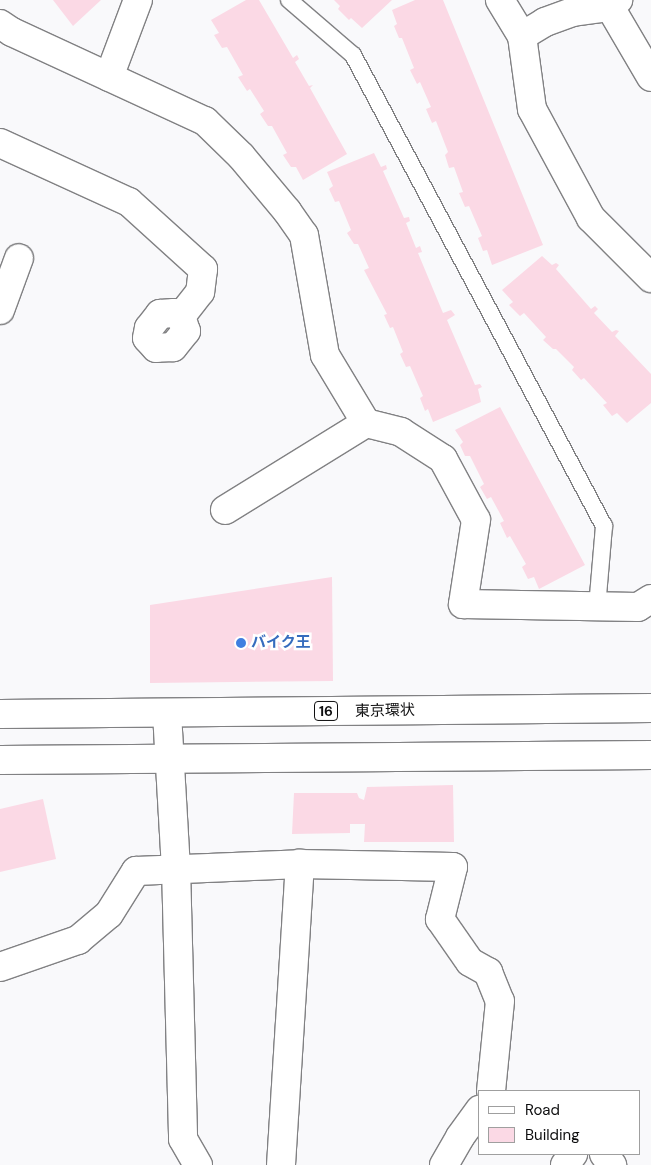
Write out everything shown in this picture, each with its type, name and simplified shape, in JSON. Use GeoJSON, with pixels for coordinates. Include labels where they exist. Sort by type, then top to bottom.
{"type":"FeatureCollection","features":[{"type":"Feature","properties":{"kind":"main road"},"geometry":{"type":"LineString","coordinates":[[109,77],[138,0]]}},
{"type":"Feature","properties":{"kind":"main road"},"geometry":{"type":"LineString","coordinates":[[500,0],[522,36],[532,109],[591,218],[651,278]]}},
{"type":"Feature","properties":{"kind":"main road"},"geometry":{"type":"LineString","coordinates":[[522,36],[545,22],[614,4],[651,77]]}},
{"type":"Feature","properties":{"kind":"main road"},"geometry":{"type":"LineString","coordinates":[[0,24],[12,32],[205,121],[241,156],[287,211],[304,235],[325,355],[366,423],[402,432],[443,459],[472,511],[476,520],[463,604],[638,607],[651,599]]}},
{"type":"Feature","properties":{"kind":"main road"},"geometry":{"type":"LineString","coordinates":[[0,143],[129,202],[203,269],[200,292],[181,316]]}},
{"type":"Feature","properties":{"kind":"main road"},"geometry":{"type":"LineString","coordinates":[[0,310],[19,258]]}},
{"type":"Feature","properties":{"kind":"main road"},"geometry":{"type":"LineString","coordinates":[[225,510],[366,423]]}},
{"type":"Feature","properties":{"kind":"main road","name":"東京環状"},"geometry":{"type":"LineString","coordinates":[[0,714],[651,708]]}},
{"type":"Feature","properties":{"kind":"main road"},"geometry":{"type":"LineString","coordinates":[[167,712],[176,868],[183,1139],[198,1165]]}},
{"type":"Feature","properties":{"kind":"main road"},"geometry":{"type":"LineString","coordinates":[[0,760],[651,755]]}},
{"type":"Feature","properties":{"kind":"main road"},"geometry":{"type":"LineString","coordinates":[[281,1165],[300,864]]}},
{"type":"Feature","properties":{"kind":"main road"},"geometry":{"type":"LineString","coordinates":[[0,967],[78,940],[109,914],[136,871],[300,864],[453,867],[440,919],[470,962],[488,972],[500,1001],[491,1090]]}},
{"type":"Feature","properties":{"kind":"main road"},"geometry":{"type":"LineString","coordinates":[[444,1165],[478,1112]]}},
{"type":"Feature","properties":{"kind":"lane"},"geometry":{"type":"LineString","coordinates":[[289,0],[354,55],[604,526],[597,607]]}},
{"type":"Feature","properties":{"kind":"building"},"geometry":{"type":"Polygon","coordinates":[[[53,0],[101,0],[73,26],[53,0]]]}},
{"type":"Feature","properties":{"kind":"building"},"geometry":{"type":"Polygon","coordinates":[[[246,0],[259,0],[293,58],[297,55],[299,59],[295,62],[309,86],[313,85],[310,88],[347,154],[303,180],[296,167],[291,167],[283,155],[287,153],[272,126],[268,126],[260,114],[264,111],[250,89],[247,91],[238,77],[243,75],[227,47],[222,48],[214,35],[219,33],[211,20],[246,0]]]}},
{"type":"Feature","properties":{"kind":"building"},"geometry":{"type":"Polygon","coordinates":[[[334,0],[392,0],[362,28],[351,18],[349,20],[338,9],[340,6],[334,0]]]}},
{"type":"Feature","properties":{"kind":"building"},"geometry":{"type":"Polygon","coordinates":[[[415,0],[443,0],[543,245],[492,265],[487,250],[483,251],[478,238],[482,236],[469,206],[465,207],[459,193],[463,192],[454,167],[449,168],[445,155],[448,152],[436,121],[432,123],[426,109],[431,107],[420,82],[417,84],[410,70],[414,68],[402,38],[399,38],[394,26],[397,24],[392,10],[415,0]]]}},
{"type":"Feature","properties":{"kind":"building"},"geometry":{"type":"Polygon","coordinates":[[[374,153],[381,167],[386,165],[387,169],[383,171],[404,218],[409,217],[410,221],[406,223],[416,248],[420,246],[422,252],[418,253],[443,313],[451,310],[455,315],[447,320],[475,385],[480,384],[482,387],[478,389],[481,402],[433,422],[428,409],[425,411],[420,398],[423,396],[410,366],[406,367],[400,354],[403,352],[393,327],[390,328],[384,315],[387,314],[364,270],[369,268],[358,244],[354,244],[347,233],[351,230],[339,201],[335,202],[329,189],[333,186],[327,172],[374,153]]]}},
{"type":"Feature","properties":{"kind":"building"},"geometry":{"type":"Polygon","coordinates":[[[542,256],[552,265],[556,263],[559,265],[556,269],[591,309],[595,306],[598,309],[594,313],[612,332],[619,331],[615,336],[651,374],[651,403],[627,423],[617,413],[612,416],[603,405],[607,403],[584,378],[581,380],[572,370],[574,367],[556,349],[553,349],[543,340],[546,337],[524,313],[520,316],[509,305],[513,302],[502,290],[542,256]]]}},
{"type":"Feature","properties":{"kind":"building"},"geometry":{"type":"Polygon","coordinates":[[[500,407],[585,565],[539,589],[534,577],[528,579],[522,567],[526,564],[510,536],[507,538],[500,523],[504,521],[491,497],[487,499],[480,487],[484,484],[470,456],[465,456],[460,445],[463,442],[455,430],[500,407]]]}},
{"type":"Feature","properties":{"kind":"building","name":"バイク王"},"geometry":{"type":"Polygon","coordinates":[[[332,577],[333,681],[150,683],[150,605],[332,577]]]}},
{"type":"Feature","properties":{"kind":"building"},"geometry":{"type":"Polygon","coordinates":[[[453,785],[454,842],[364,842],[365,824],[350,824],[350,833],[292,834],[294,793],[357,793],[359,798],[364,800],[367,787],[453,785]]]}},
{"type":"Feature","properties":{"kind":"building"},"geometry":{"type":"Polygon","coordinates":[[[43,799],[56,859],[0,872],[0,809],[43,799]]]}},
{"type":"Feature","properties":{"kind":"place","name":"バイク王"},"geometry":{"type":"Point","coordinates":[241,643]}}]}
